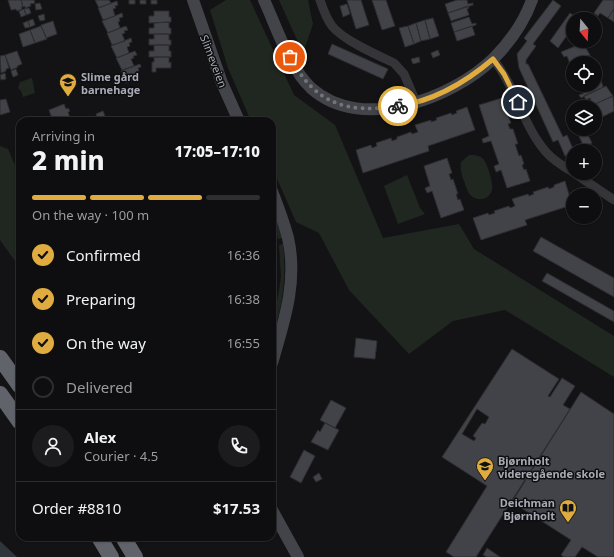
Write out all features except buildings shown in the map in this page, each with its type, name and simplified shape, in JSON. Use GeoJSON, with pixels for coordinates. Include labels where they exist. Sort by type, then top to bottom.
{"type":"FeatureCollection","features":[{"type":"Feature","properties":{"kind":"highway"},"geometry":{"type":"LineString","coordinates":[[0,358],[16,380]]}},
{"type":"Feature","properties":{"kind":"highway"},"geometry":{"type":"LineString","coordinates":[[0,394],[16,416]]}},
{"type":"Feature","properties":{"kind":"highway"},"geometry":{"type":"LineString","coordinates":[[101,541],[111,557]]}},
{"type":"Feature","properties":{"kind":"highway"},"geometry":{"type":"LineString","coordinates":[[126,541],[135,556]]}},
{"type":"Feature","properties":{"kind":"street","name":"Slimeveien"},"geometry":{"type":"LineString","coordinates":[[193,0],[222,83],[237,117]]}},
{"type":"Feature","properties":{"kind":"street"},"geometry":{"type":"LineString","coordinates":[[264,0],[295,67],[306,83],[318,93],[334,102],[353,108],[377,109],[405,105],[431,98],[454,87],[480,70],[493,59],[514,35],[532,0]]}},
{"type":"Feature","properties":{"kind":"street"},"geometry":{"type":"LineString","coordinates":[[320,0],[328,20],[336,30],[346,38],[394,64],[400,69],[416,102]]}},
{"type":"Feature","properties":{"kind":"street"},"geometry":{"type":"LineString","coordinates":[[493,59],[504,74],[533,134],[549,155],[566,167]]}},
{"type":"Feature","properties":{"kind":"street"},"geometry":{"type":"LineString","coordinates":[[584,180],[614,200]]}},
{"type":"Feature","properties":{"kind":"street"},"geometry":{"type":"LineString","coordinates":[[276,203],[288,240],[291,278],[288,304],[276,348]]}},
{"type":"Feature","properties":{"kind":"street"},"geometry":{"type":"LineString","coordinates":[[276,517],[298,557]]}},
{"type":"Feature","properties":{"kind":"street"},"geometry":{"type":"LineString","coordinates":[[283,528],[308,557]]}},
{"type":"Feature","properties":{"kind":"shaded area"},"geometry":{"type":"Polygon","coordinates":[[[226,0],[250,0],[294,95],[335,125],[383,238],[459,224],[474,249],[614,336],[614,377],[505,310],[453,321],[409,354],[349,290],[319,233],[296,222],[276,176],[276,117],[249,117],[228,68],[210,10],[226,0]]]}},
{"type":"Feature","properties":{"kind":"shaded area"},"geometry":{"type":"Polygon","coordinates":[[[279,0],[308,0],[313,24],[303,53],[279,0]]]}},
{"type":"Feature","properties":{"kind":"shaded area"},"geometry":{"type":"Polygon","coordinates":[[[32,78],[35,93],[23,97],[18,88],[20,82],[32,78]]]}},
{"type":"Feature","properties":{"kind":"shaded area"},"geometry":{"type":"Polygon","coordinates":[[[0,146],[8,149],[16,168],[16,262],[0,240],[0,146]]]}},
{"type":"Feature","properties":{"kind":"shaded area"},"geometry":{"type":"Polygon","coordinates":[[[469,155],[481,157],[488,169],[492,190],[487,197],[483,199],[476,198],[469,193],[462,176],[461,162],[469,155]]]}},
{"type":"Feature","properties":{"kind":"shaded area"},"geometry":{"type":"Polygon","coordinates":[[[407,175],[420,208],[425,214],[398,224],[384,186],[407,175]]]}},
{"type":"Feature","properties":{"kind":"shaded area"},"geometry":{"type":"Polygon","coordinates":[[[276,219],[282,238],[278,239],[276,232],[276,219]]]}},
{"type":"Feature","properties":{"kind":"shaded area"},"geometry":{"type":"Polygon","coordinates":[[[283,244],[284,281],[283,293],[276,324],[276,305],[281,276],[279,245],[283,244]]]}},
{"type":"Feature","properties":{"kind":"shaded area"},"geometry":{"type":"Polygon","coordinates":[[[0,541],[17,557],[0,557],[0,541]]]}},
{"type":"Feature","properties":{"kind":"way so far"},"geometry":{"type":"LineString","coordinates":[[290,57],[306,83],[318,93],[334,102],[353,108],[377,109],[398,106]]}},
{"type":"Feature","properties":{"kind":"place","name":"Slime gård barnehage"},"geometry":{"type":"Point","coordinates":[68,97]}},
{"type":"Feature","properties":{"kind":"place","name":"Bjørnholt videregående skole"},"geometry":{"type":"Point","coordinates":[485,481]}},
{"type":"Feature","properties":{"kind":"place","name":"Deichman Bjørnholt"},"geometry":{"type":"Point","coordinates":[568,523]}},
{"type":"Feature","properties":{"kind":"route"},"geometry":{"type":"LineString","coordinates":[[398,106],[426,99],[446,91],[464,81],[493,59],[504,74],[518,102]]}}]}
